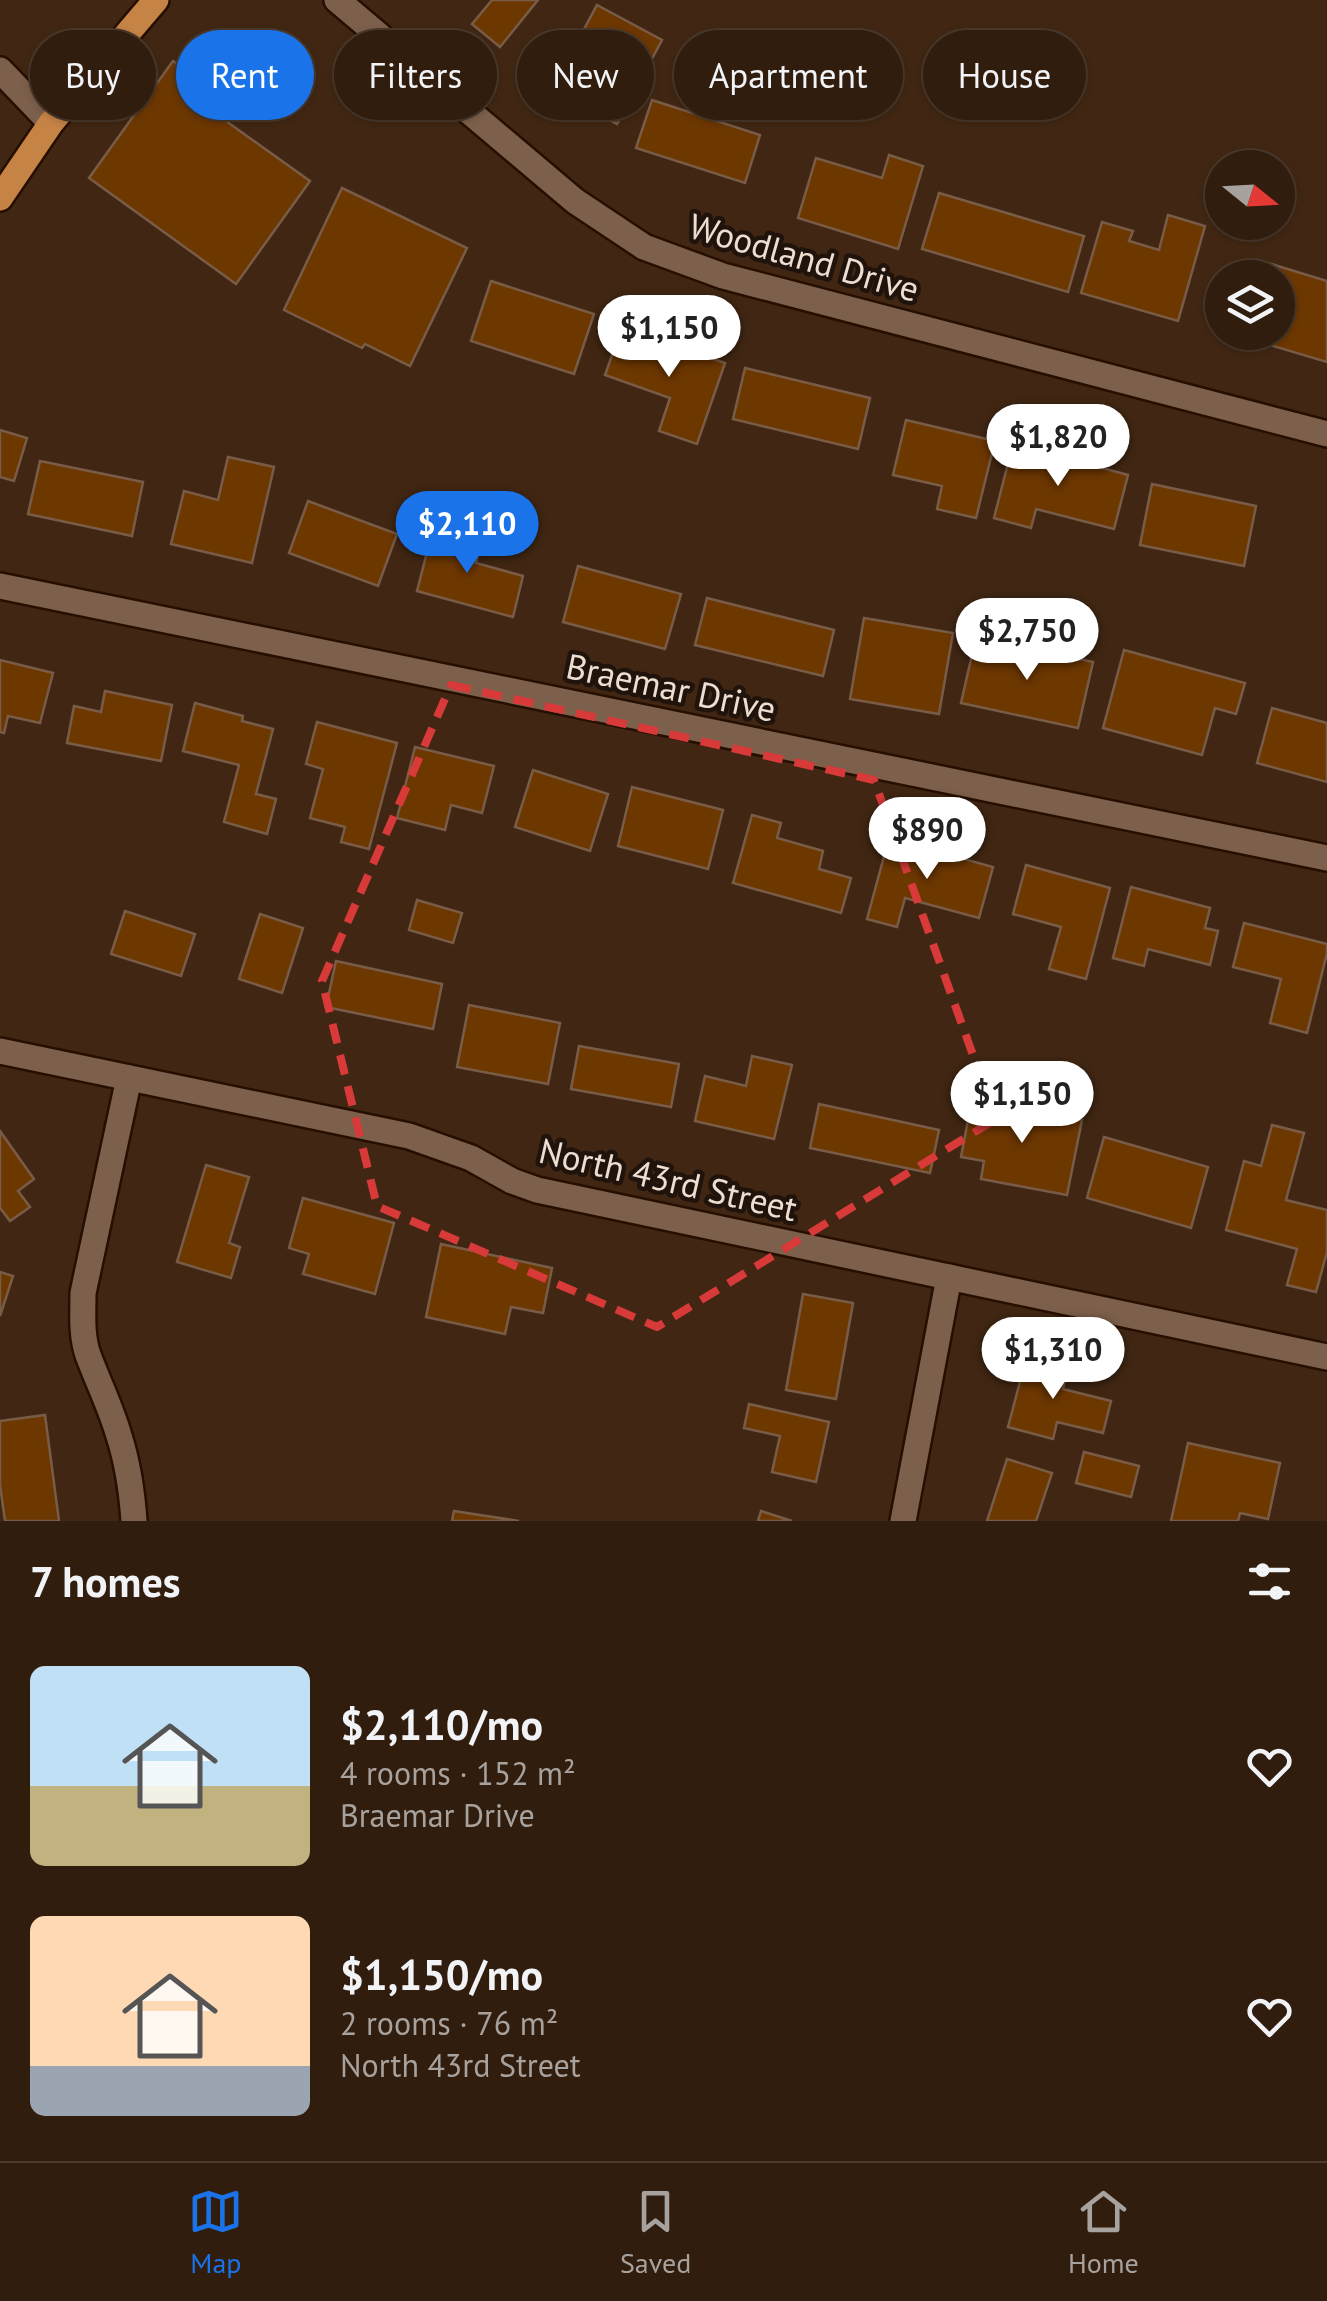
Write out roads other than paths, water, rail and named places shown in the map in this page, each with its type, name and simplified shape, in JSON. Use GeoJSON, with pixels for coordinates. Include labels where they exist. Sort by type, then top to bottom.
{"type":"FeatureCollection","features":[{"type":"Feature","properties":{"kind":"main road"},"geometry":{"type":"LineString","coordinates":[[0,198],[51,123],[156,0]]}},
{"type":"Feature","properties":{"kind":"street","name":"Woodland Drive"},"geometry":{"type":"LineString","coordinates":[[337,0],[575,201],[644,246],[723,276],[1327,434]]}},
{"type":"Feature","properties":{"kind":"street"},"geometry":{"type":"LineString","coordinates":[[0,70],[51,123]]}},
{"type":"Feature","properties":{"kind":"street","name":"Braemar Drive"},"geometry":{"type":"LineString","coordinates":[[0,586],[1327,858]]}},
{"type":"Feature","properties":{"kind":"street","name":"North 43rd Street"},"geometry":{"type":"LineString","coordinates":[[0,1051],[409,1136],[471,1158],[537,1190],[1327,1358]]}},
{"type":"Feature","properties":{"kind":"street"},"geometry":{"type":"LineString","coordinates":[[129,1078],[83,1293],[82,1324],[87,1353],[120,1439],[134,1521]]}},
{"type":"Feature","properties":{"kind":"street"},"geometry":{"type":"LineString","coordinates":[[904,1521],[950,1277]]}}]}
